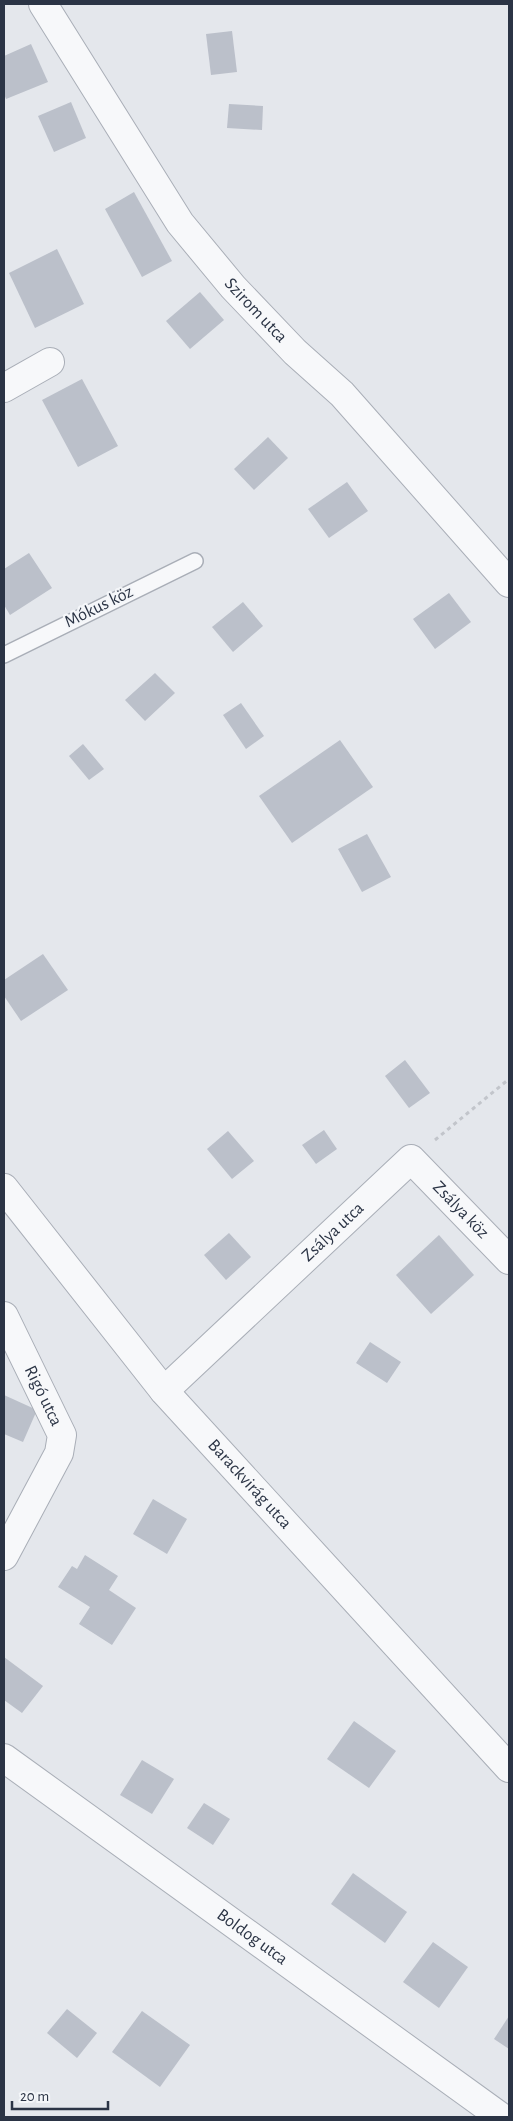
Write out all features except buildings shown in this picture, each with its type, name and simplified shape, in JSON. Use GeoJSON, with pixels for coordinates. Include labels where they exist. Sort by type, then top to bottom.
{"type":"FeatureCollection","features":[{"type":"Feature","properties":{"kind":"street","name":"Szirom utca"},"geometry":{"type":"LineString","coordinates":[[43,4],[180,223],[233,287],[295,352],[342,394],[509,583]]}},
{"type":"Feature","properties":{"kind":"street"},"geometry":{"type":"LineString","coordinates":[[4,388],[50,362]]}},
{"type":"Feature","properties":{"kind":"street","name":"Zsálya köz"},"geometry":{"type":"LineString","coordinates":[[411,1159],[509,1260]]}},
{"type":"Feature","properties":{"kind":"street","name":"Zsálya utca"},"geometry":{"type":"LineString","coordinates":[[164,1391],[411,1159]]}},
{"type":"Feature","properties":{"kind":"street","name":"Barackvirág utca"},"geometry":{"type":"LineString","coordinates":[[4,1188],[164,1391],[509,1768]]}},
{"type":"Feature","properties":{"kind":"street","name":"Rigó utca"},"geometry":{"type":"LineString","coordinates":[[4,1316],[62,1435],[59,1453],[4,1556]]}},
{"type":"Feature","properties":{"kind":"street","name":"Boldog utca"},"geometry":{"type":"LineString","coordinates":[[4,1758],[501,2117]]}},
{"type":"Feature","properties":{"kind":"lane","name":"Mókus köz"},"geometry":{"type":"LineString","coordinates":[[4,655],[195,561]]}},
{"type":"Feature","properties":{"kind":"path"},"geometry":{"type":"LineString","coordinates":[[411,1159],[509,1079]]}}]}
